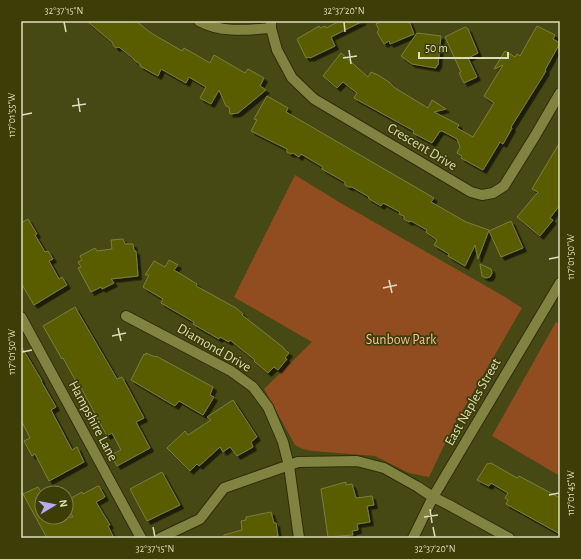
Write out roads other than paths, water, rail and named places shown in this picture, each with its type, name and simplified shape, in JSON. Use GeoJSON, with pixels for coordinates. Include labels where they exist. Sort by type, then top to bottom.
{"type":"FeatureCollection","features":[{"type":"Feature","properties":{"kind":"street"},"geometry":{"type":"LineString","coordinates":[[199,21],[209,26],[240,31],[271,24]]}},
{"type":"Feature","properties":{"kind":"street","name":"Crescent Drive"},"geometry":{"type":"LineString","coordinates":[[271,24],[277,50],[292,78],[314,99],[471,192],[482,195],[493,193],[504,186],[560,92]]}},
{"type":"Feature","properties":{"kind":"street","name":"East Naples Street"},"geometry":{"type":"LineString","coordinates":[[413,538],[433,497],[560,283]]}},
{"type":"Feature","properties":{"kind":"street","name":"Diamond Drive"},"geometry":{"type":"LineString","coordinates":[[126,316],[231,370],[252,387],[268,407],[283,442],[289,466],[298,538]]}},
{"type":"Feature","properties":{"kind":"street","name":"Hampshire Lane"},"geometry":{"type":"LineString","coordinates":[[23,323],[141,538]]}},
{"type":"Feature","properties":{"kind":"street"},"geometry":{"type":"LineString","coordinates":[[160,538],[200,519],[224,488],[298,462],[357,461],[384,468],[508,538]]}},
{"type":"Feature","properties":{"kind":"park label","name":"Sunbow Park"},"geometry":{"type":"Point","coordinates":[401,340]}}]}
